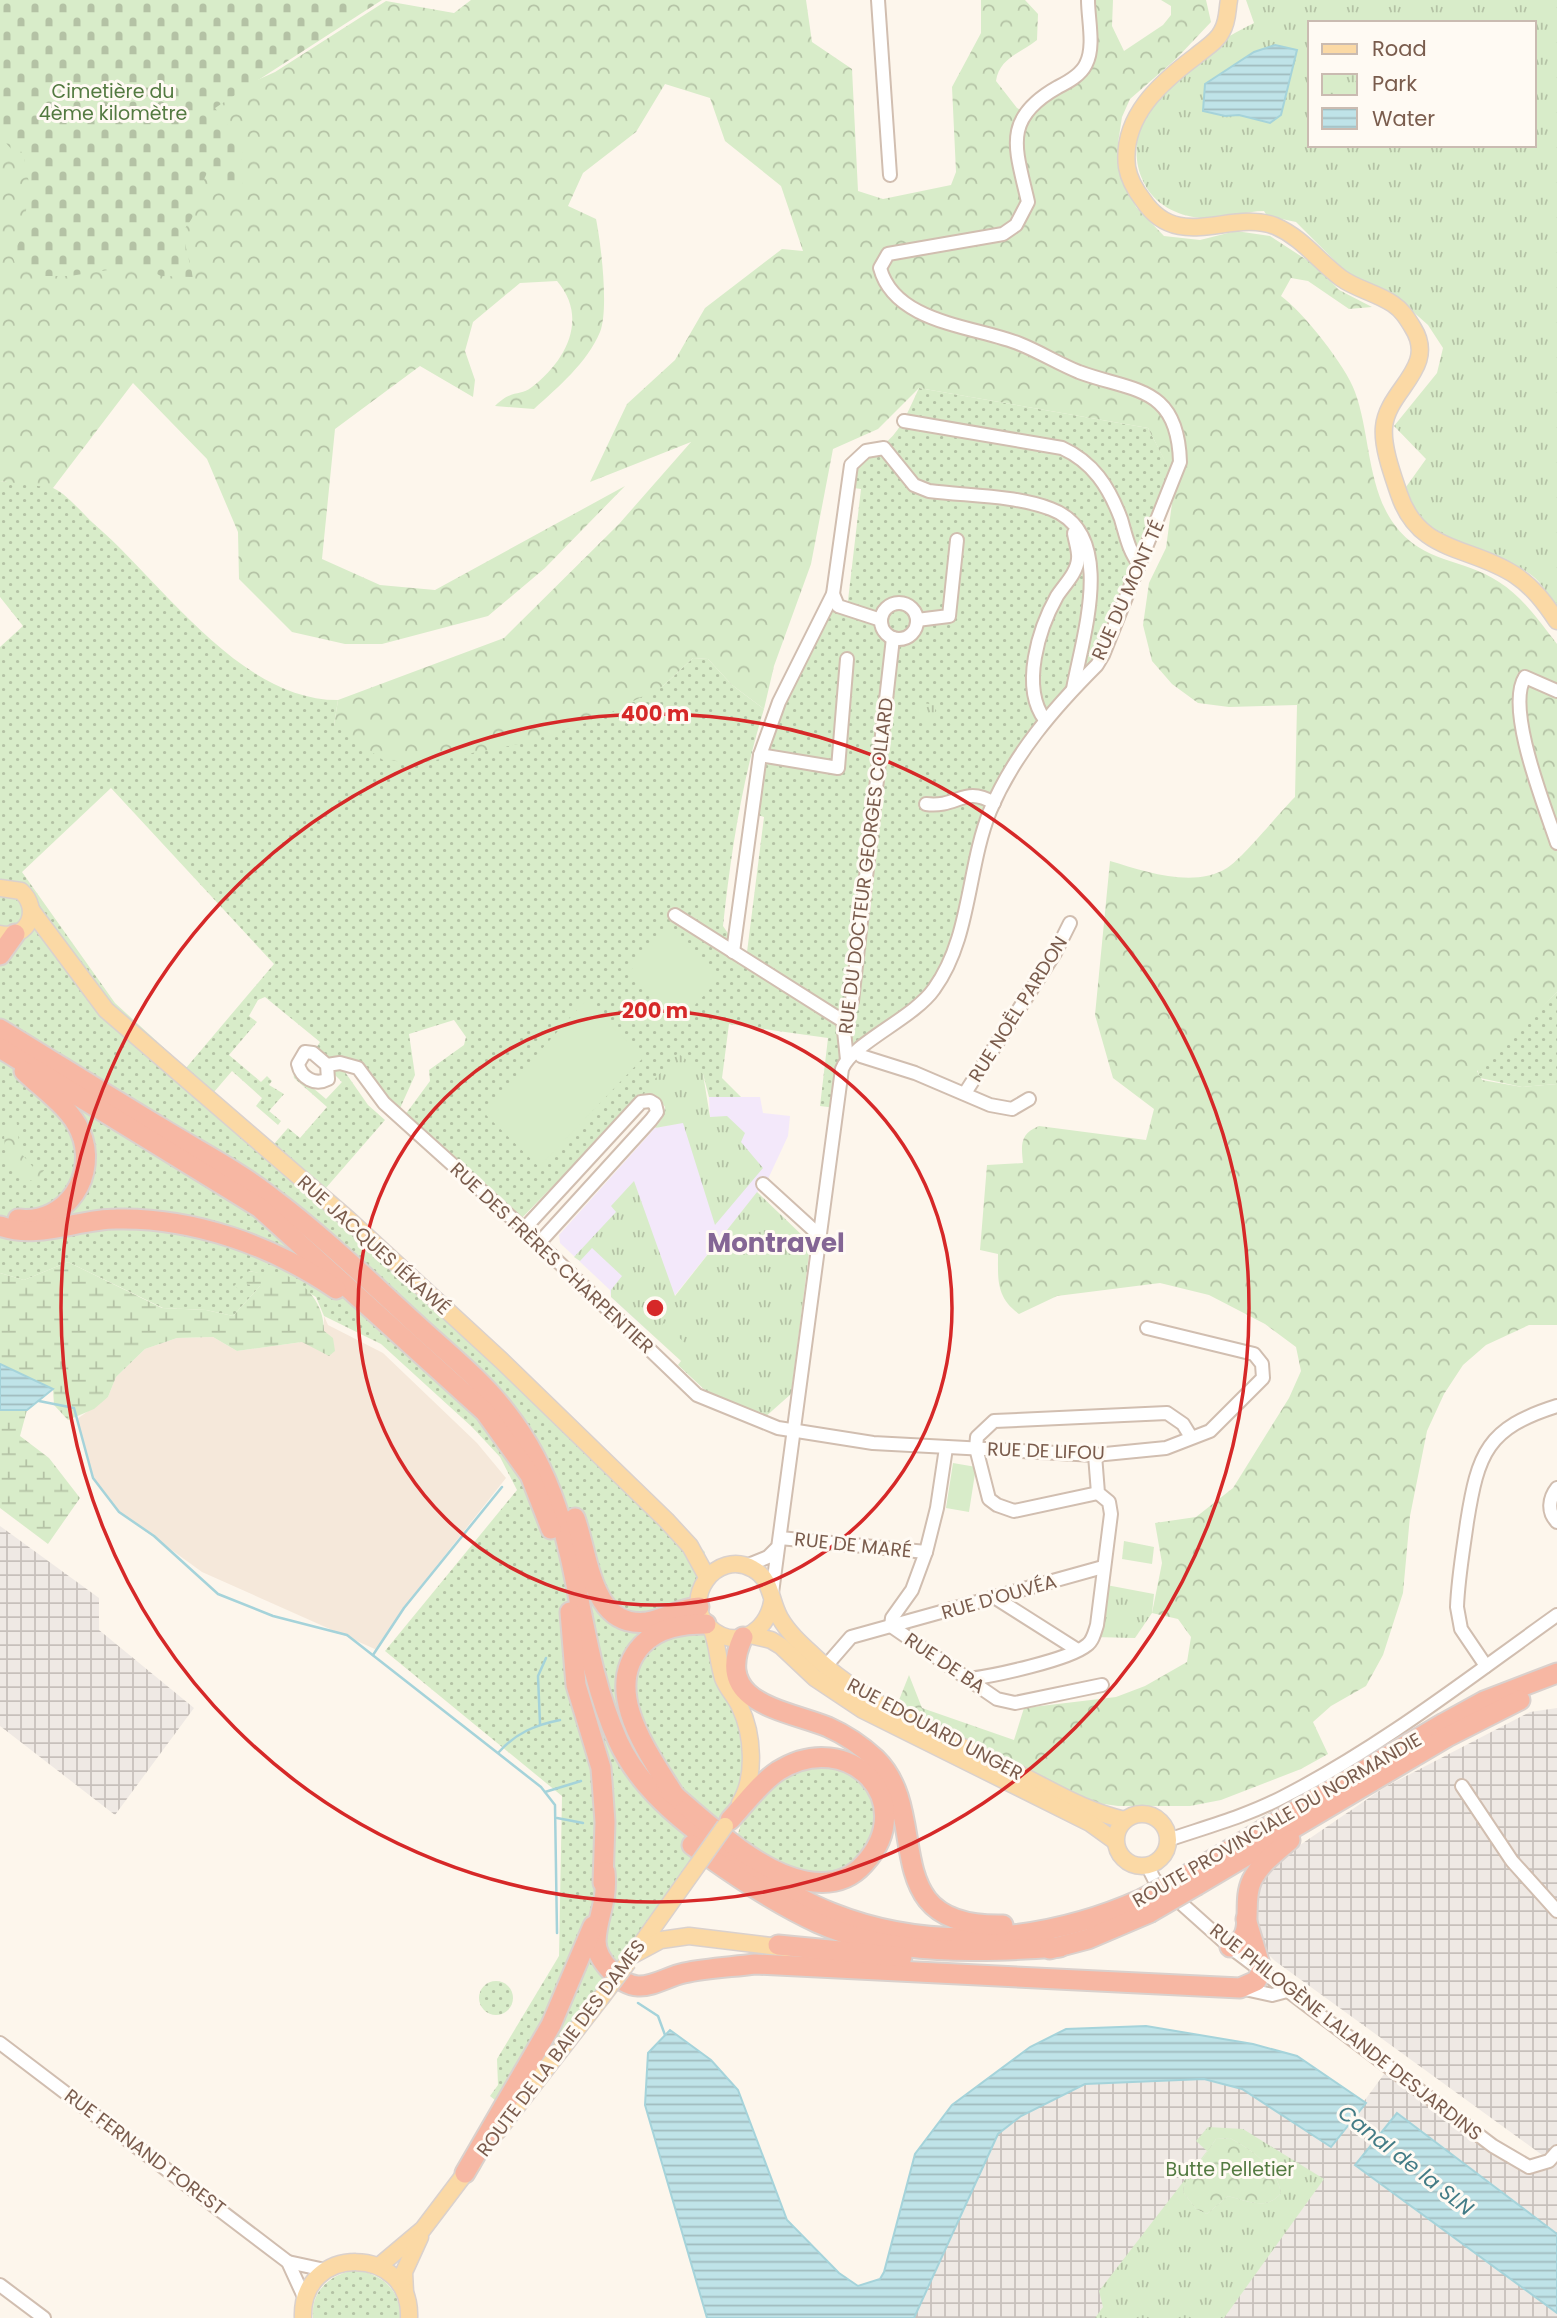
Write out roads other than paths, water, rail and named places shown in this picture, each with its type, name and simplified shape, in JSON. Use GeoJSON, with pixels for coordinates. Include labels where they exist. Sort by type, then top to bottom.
{"type":"FeatureCollection","features":[{"type":"Feature","properties":{"kind":"highway"},"geometry":{"type":"LineString","coordinates":[[0,955],[12,933]]}},
{"type":"Feature","properties":{"kind":"highway"},"geometry":{"type":"LineString","coordinates":[[0,1029],[268,1194],[414,1322],[505,1410],[564,1490],[598,1597],[609,1610],[618,1616],[640,1622],[660,1619],[682,1608],[706,1620]]}},
{"type":"Feature","properties":{"kind":"highway"},"geometry":{"type":"LineString","coordinates":[[0,1049],[69,1114],[80,1129],[86,1149],[84,1176],[76,1195],[65,1205],[34,1219],[21,1220],[0,1214]]}},
{"type":"Feature","properties":{"kind":"highway"},"geometry":{"type":"LineString","coordinates":[[0,1049],[260,1208],[485,1412],[530,1475],[556,1543],[591,1703],[607,1743],[627,1777],[674,1832],[739,1879],[820,1924],[897,1945],[976,1951],[1060,1947]]}},
{"type":"Feature","properties":{"kind":"highway"},"geometry":{"type":"LineString","coordinates":[[0,1226],[24,1231],[115,1219],[163,1222],[206,1230],[274,1254],[309,1272],[408,1341]]}},
{"type":"Feature","properties":{"kind":"highway","name":"ROUTE PROVINCIALE DU NORMANDIE"},"geometry":{"type":"LineString","coordinates":[[525,1439],[554,1496],[575,1575],[592,1663],[605,1708],[620,1746],[637,1773],[687,1826],[778,1888],[834,1914],[885,1928],[977,1939],[1053,1929],[1139,1907],[1331,1806],[1506,1705],[1557,1686]]}},
{"type":"Feature","properties":{"kind":"highway"},"geometry":{"type":"LineString","coordinates":[[575,1575],[622,1729],[657,1782],[735,1844],[770,1867],[803,1881],[824,1883],[845,1879],[872,1856],[881,1839],[885,1808],[877,1789],[861,1770],[844,1759],[823,1756],[801,1760],[775,1773],[727,1823]]}},
{"type":"Feature","properties":{"kind":"highway"},"geometry":{"type":"LineString","coordinates":[[570,1612],[576,1685],[601,1768],[607,1893],[596,1940],[597,1951],[601,1960],[628,1984],[641,1986],[683,1973],[755,1964],[1240,1988],[1256,1982],[1262,1971],[1260,1955],[1246,1919]]}},
{"type":"Feature","properties":{"kind":"highway"},"geometry":{"type":"LineString","coordinates":[[675,1796],[644,1744],[633,1719],[625,1678],[636,1652],[646,1641],[672,1627],[706,1620]]}},
{"type":"Feature","properties":{"kind":"highway"},"geometry":{"type":"LineString","coordinates":[[747,1636],[733,1663],[742,1687],[765,1704],[831,1729],[868,1751],[880,1763],[891,1781],[898,1800],[906,1843]]}},
{"type":"Feature","properties":{"kind":"highway","name":"ROUTE PROVINCIALE DU NORMANDIE"},"geometry":{"type":"LineString","coordinates":[[1192,1880],[1444,1723],[1495,1696],[1557,1673]]}},
{"type":"Feature","properties":{"kind":"highway"},"geometry":{"type":"LineString","coordinates":[[746,1792],[772,1764],[786,1755],[821,1745],[843,1748],[867,1761],[876,1774],[892,1803],[921,1889],[930,1902],[952,1919],[981,1926],[1016,1925],[1139,1907]]}},
{"type":"Feature","properties":{"kind":"highway"},"geometry":{"type":"LineString","coordinates":[[1230,1947],[1241,1943],[1247,1935],[1246,1896],[1253,1877],[1267,1860],[1331,1806]]}},
{"type":"Feature","properties":{"kind":"highway"},"geometry":{"type":"LineString","coordinates":[[465,2173],[551,2025],[597,1916],[605,1872]]}},
{"type":"Feature","properties":{"kind":"highway"},"geometry":{"type":"LineString","coordinates":[[778,1945],[901,1957],[988,1959],[1060,1947],[1088,1939],[1139,1907]]}},
{"type":"Feature","properties":{"kind":"main road"},"geometry":{"type":"LineString","coordinates":[[1228,0],[1225,24],[1217,39],[1164,80],[1135,118],[1127,149],[1127,168],[1135,188],[1158,218],[1175,225],[1213,228],[1250,222],[1270,225],[1290,233],[1308,245],[1341,278],[1391,303],[1403,313],[1416,334],[1420,353],[1418,366],[1388,411],[1384,429],[1406,514],[1421,534],[1507,570],[1527,583],[1557,621]]}},
{"type":"Feature","properties":{"kind":"main road","name":"RUE JACQUES IÉKAWÉ"},"geometry":{"type":"LineString","coordinates":[[4,884],[26,896],[32,911],[106,1010],[348,1219],[502,1361],[690,1546],[726,1565]]}},
{"type":"Feature","properties":{"kind":"main road"},"geometry":{"type":"LineString","coordinates":[[12,933],[27,926],[32,911]]}},
{"type":"Feature","properties":{"kind":"main road"},"geometry":{"type":"LineString","coordinates":[[12,933],[58,946]]}},
{"type":"Feature","properties":{"kind":"main road","name":"RUE JACQUES IÉKAWÉ"},"geometry":{"type":"LineString","coordinates":[[690,1546],[707,1577]]}},
{"type":"Feature","properties":{"kind":"main road"},"geometry":{"type":"LineString","coordinates":[[706,1620],[722,1636],[747,1636],[766,1622],[772,1598],[763,1577],[746,1566],[726,1565],[707,1577],[701,1589],[706,1620],[724,1680],[739,1704],[748,1730],[750,1751],[746,1792],[727,1823]]}},
{"type":"Feature","properties":{"kind":"main road","name":"RUE EDOUARD UNGER"},"geometry":{"type":"LineString","coordinates":[[772,1598],[789,1632],[825,1667],[872,1698],[1096,1813],[1125,1820]]}},
{"type":"Feature","properties":{"kind":"main road","name":"RUE EDOUARD UNGER"},"geometry":{"type":"LineString","coordinates":[[747,1636],[771,1640],[781,1646],[815,1678],[863,1710],[1090,1823],[1115,1841]]}},
{"type":"Feature","properties":{"kind":"main road"},"geometry":{"type":"LineString","coordinates":[[1140,1813],[1163,1823],[1168,1840],[1162,1856],[1147,1866],[1128,1862],[1119,1854],[1115,1841],[1118,1829],[1125,1820],[1140,1813]]}},
{"type":"Feature","properties":{"kind":"main road","name":"ROUTE DE LA BAIE DES DAMES"},"geometry":{"type":"LineString","coordinates":[[409,2318],[404,2272],[423,2229],[631,1958],[727,1823]]}},
{"type":"Feature","properties":{"kind":"main road"},"geometry":{"type":"LineString","coordinates":[[631,1958],[661,1940],[689,1936],[778,1945],[897,1969]]}},
{"type":"Feature","properties":{"kind":"main road","name":"ROUTE DE LA BAIE DES DAMES"},"geometry":{"type":"LineString","coordinates":[[379,2266],[423,2229]]}},
{"type":"Feature","properties":{"kind":"main road"},"geometry":{"type":"LineString","coordinates":[[303,2318],[304,2299],[313,2283],[325,2270],[351,2261],[379,2266],[390,2273],[405,2294]]}},
{"type":"Feature","properties":{"kind":"street"},"geometry":{"type":"LineString","coordinates":[[878,0],[890,175]]}},
{"type":"Feature","properties":{"kind":"street","name":"RUE DU MONT TÉ"},"geometry":{"type":"LineString","coordinates":[[847,1060],[920,1005],[946,970],[994,803],[1045,720],[1103,654],[1180,461],[1177,434],[1161,405],[1148,394],[1129,385],[1082,373],[1018,343],[957,328],[929,316],[898,295],[883,279],[880,268],[888,254],[1003,234],[1025,214],[1028,202],[1018,156],[1020,125],[1031,104],[1080,74],[1086,64],[1089,53],[1088,0]]}},
{"type":"Feature","properties":{"kind":"street"},"geometry":{"type":"LineString","coordinates":[[904,421],[1062,448],[1078,455],[1103,482],[1130,548],[1140,565]]}},
{"type":"Feature","properties":{"kind":"street"},"geometry":{"type":"LineString","coordinates":[[733,952],[760,755],[779,702],[832,594],[851,465],[866,451],[884,448],[914,485],[929,491],[1038,506],[1063,514],[1071,522],[1088,552],[1092,573],[1091,594],[1073,689]]}},
{"type":"Feature","properties":{"kind":"street"},"geometry":{"type":"LineString","coordinates":[[1045,720],[1035,692],[1035,667],[1048,613],[1076,569],[1079,557],[1071,522]]}},
{"type":"Feature","properties":{"kind":"street"},"geometry":{"type":"LineString","coordinates":[[917,620],[949,616],[957,540]]}},
{"type":"Feature","properties":{"kind":"street"},"geometry":{"type":"LineString","coordinates":[[832,594],[838,606],[881,620]]}},
{"type":"Feature","properties":{"kind":"street"},"geometry":{"type":"LineString","coordinates":[[902,604],[912,609],[917,620],[910,636],[893,638],[884,631],[881,620],[891,605],[902,604]]}},
{"type":"Feature","properties":{"kind":"street","name":"RUE DU DOCTEUR GEORGES COLLARD"},"geometry":{"type":"LineString","coordinates":[[772,1598],[836,1108],[847,1060],[843,1021],[852,1001],[893,638]]}},
{"type":"Feature","properties":{"kind":"street"},"geometry":{"type":"LineString","coordinates":[[760,755],[838,768],[847,659]]}},
{"type":"Feature","properties":{"kind":"street"},"geometry":{"type":"LineString","coordinates":[[1557,691],[1525,677],[1518,688],[1522,729],[1557,843]]}},
{"type":"Feature","properties":{"kind":"street"},"geometry":{"type":"LineString","coordinates":[[926,804],[954,803],[970,794],[980,795],[994,803]]}},
{"type":"Feature","properties":{"kind":"street"},"geometry":{"type":"LineString","coordinates":[[675,915],[843,1021]]}},
{"type":"Feature","properties":{"kind":"street","name":"RUE NOËL PARDON"},"geometry":{"type":"LineString","coordinates":[[965,1093],[1055,953],[1070,923]]}},
{"type":"Feature","properties":{"kind":"street"},"geometry":{"type":"LineString","coordinates":[[858,1051],[861,1056],[965,1093],[990,1105],[1012,1109],[1029,1099]]}},
{"type":"Feature","properties":{"kind":"street","name":"RUE DES FRÈRES CHARPENTIER"},"geometry":{"type":"LineString","coordinates":[[327,1065],[340,1063],[358,1068],[384,1103],[538,1242],[697,1395],[794,1433]]}},
{"type":"Feature","properties":{"kind":"street"},"geometry":{"type":"LineString","coordinates":[[524,1229],[641,1102],[649,1101],[655,1104],[657,1112],[651,1120],[538,1242]]}},
{"type":"Feature","properties":{"kind":"street"},"geometry":{"type":"LineString","coordinates":[[763,1184],[819,1235]]}},
{"type":"Feature","properties":{"kind":"street","name":"RUE DE LIFOU"},"geometry":{"type":"LineString","coordinates":[[794,1433],[946,1448],[1095,1455],[1166,1448],[1210,1431],[1264,1378],[1262,1364],[1254,1353],[1147,1328]]}},
{"type":"Feature","properties":{"kind":"street"},"geometry":{"type":"LineString","coordinates":[[1486,1666],[1460,1623],[1459,1579],[1474,1476],[1490,1445],[1505,1429],[1527,1416],[1557,1406]]}},
{"type":"Feature","properties":{"kind":"street"},"geometry":{"type":"LineString","coordinates":[[1098,1493],[1008,1510],[989,1499],[975,1448],[977,1437],[994,1421],[1167,1413],[1183,1424],[1191,1437]]}},
{"type":"Feature","properties":{"kind":"street","name":"RUE DE BA"},"geometry":{"type":"LineString","coordinates":[[946,1448],[937,1508],[926,1552],[912,1590],[892,1618],[891,1626],[997,1699],[1015,1703],[1102,1685]]}},
{"type":"Feature","properties":{"kind":"street"},"geometry":{"type":"LineString","coordinates":[[969,1679],[998,1676],[1087,1645],[1097,1625],[1111,1514],[1109,1502],[1098,1493],[1095,1455]]}},
{"type":"Feature","properties":{"kind":"street"},"geometry":{"type":"LineString","coordinates":[[1557,1488],[1551,1495],[1550,1508],[1557,1522]]}},
{"type":"Feature","properties":{"kind":"street"},"geometry":{"type":"LineString","coordinates":[[746,1566],[757,1562],[778,1543]]}},
{"type":"Feature","properties":{"kind":"street","name":"RUE DE MARÉ"},"geometry":{"type":"LineString","coordinates":[[778,1543],[926,1552]]}},
{"type":"Feature","properties":{"kind":"street","name":"RUE D'OUVÉA"},"geometry":{"type":"LineString","coordinates":[[825,1667],[851,1637],[1103,1567]]}},
{"type":"Feature","properties":{"kind":"street"},"geometry":{"type":"LineString","coordinates":[[995,1597],[1076,1649]]}},
{"type":"Feature","properties":{"kind":"street"},"geometry":{"type":"LineString","coordinates":[[1168,1840],[1280,1799],[1316,1780],[1417,1719],[1557,1615]]}},
{"type":"Feature","properties":{"kind":"street"},"geometry":{"type":"LineString","coordinates":[[1462,1786],[1512,1861],[1557,1911]]}},
{"type":"Feature","properties":{"kind":"street","name":"RUE PHILOGÈNE LALANDE DESJARDINS"},"geometry":{"type":"LineString","coordinates":[[1147,1866],[1154,1880],[1230,1947],[1519,2164],[1529,2167],[1542,2164],[1557,2152]]}},
{"type":"Feature","properties":{"kind":"street"},"geometry":{"type":"LineString","coordinates":[[1240,1988],[1272,1995],[1287,1991]]}},
{"type":"Feature","properties":{"kind":"street","name":"RUE FERNAND FOREST"},"geometry":{"type":"LineString","coordinates":[[0,2043],[288,2262],[325,2270]]}},
{"type":"Feature","properties":{"kind":"street","name":"RUE FERNAND FOREST"},"geometry":{"type":"LineString","coordinates":[[288,2262],[304,2299]]}},
{"type":"Feature","properties":{"kind":"street"},"geometry":{"type":"LineString","coordinates":[[0,2285],[44,2318]]}},
{"type":"Feature","properties":{"kind":"water"},"geometry":{"type":"Polygon","coordinates":[[[1275,45],[1297,50],[1281,115],[1270,123],[1239,115],[1225,116],[1203,111],[1205,84],[1254,52],[1275,45]]]}},
{"type":"Feature","properties":{"kind":"water"},"geometry":{"type":"Polygon","coordinates":[[[0,1364],[53,1389],[27,1410],[0,1410],[0,1364]]]}},
{"type":"Feature","properties":{"kind":"water"},"geometry":{"type":"Polygon","coordinates":[[[1146,2026],[1253,2044],[1297,2056],[1366,2103],[1331,2147],[1242,2089],[1204,2079],[1085,2084],[1021,2116],[998,2134],[914,2318],[707,2318],[645,2105],[648,2053],[670,2030],[711,2060],[738,2090],[787,2220],[839,2273],[858,2286],[880,2279],[884,2272],[915,2154],[952,2105],[1030,2047],[1066,2029],[1146,2026]]]}},
{"type":"Feature","properties":{"kind":"water"},"geometry":{"type":"Polygon","coordinates":[[[1397,2113],[1557,2234],[1557,2313],[1355,2165],[1397,2113]]]}},
{"type":"Feature","properties":{"kind":"waterway"},"geometry":{"type":"LineString","coordinates":[[39,1401],[74,1408],[93,1478],[119,1512],[154,1536],[218,1594],[273,1616],[347,1635],[541,1787],[555,1805],[557,1933]]}},
{"type":"Feature","properties":{"kind":"waterway"},"geometry":{"type":"LineString","coordinates":[[373,1655],[404,1608],[502,1487]]}},
{"type":"Feature","properties":{"kind":"waterway"},"geometry":{"type":"LineString","coordinates":[[540,1724],[538,1676],[546,1658]]}},
{"type":"Feature","properties":{"kind":"waterway"},"geometry":{"type":"LineString","coordinates":[[499,1752],[526,1731],[560,1720]]}},
{"type":"Feature","properties":{"kind":"waterway"},"geometry":{"type":"LineString","coordinates":[[545,1792],[581,1781]]}},
{"type":"Feature","properties":{"kind":"waterway"},"geometry":{"type":"LineString","coordinates":[[557,1818],[583,1823]]}},
{"type":"Feature","properties":{"kind":"waterway"},"geometry":{"type":"LineString","coordinates":[[638,2003],[658,2016],[665,2035]]}},
{"type":"Feature","properties":{"kind":"waterway","name":"Canal de la SLN"},"geometry":{"type":"LineString","coordinates":[[1344,2111],[1387,2144]]}},
{"type":"Feature","properties":{"kind":"district","name":"Montravel"},"geometry":{"type":"Point","coordinates":[776,1243]}},
{"type":"Feature","properties":{"kind":"park label","name":"Cimetière du 4ème kilomètre"},"geometry":{"type":"Point","coordinates":[113,102]}},
{"type":"Feature","properties":{"kind":"park label","name":"Butte Pelletier"},"geometry":{"type":"Point","coordinates":[1230,2169]}}]}
